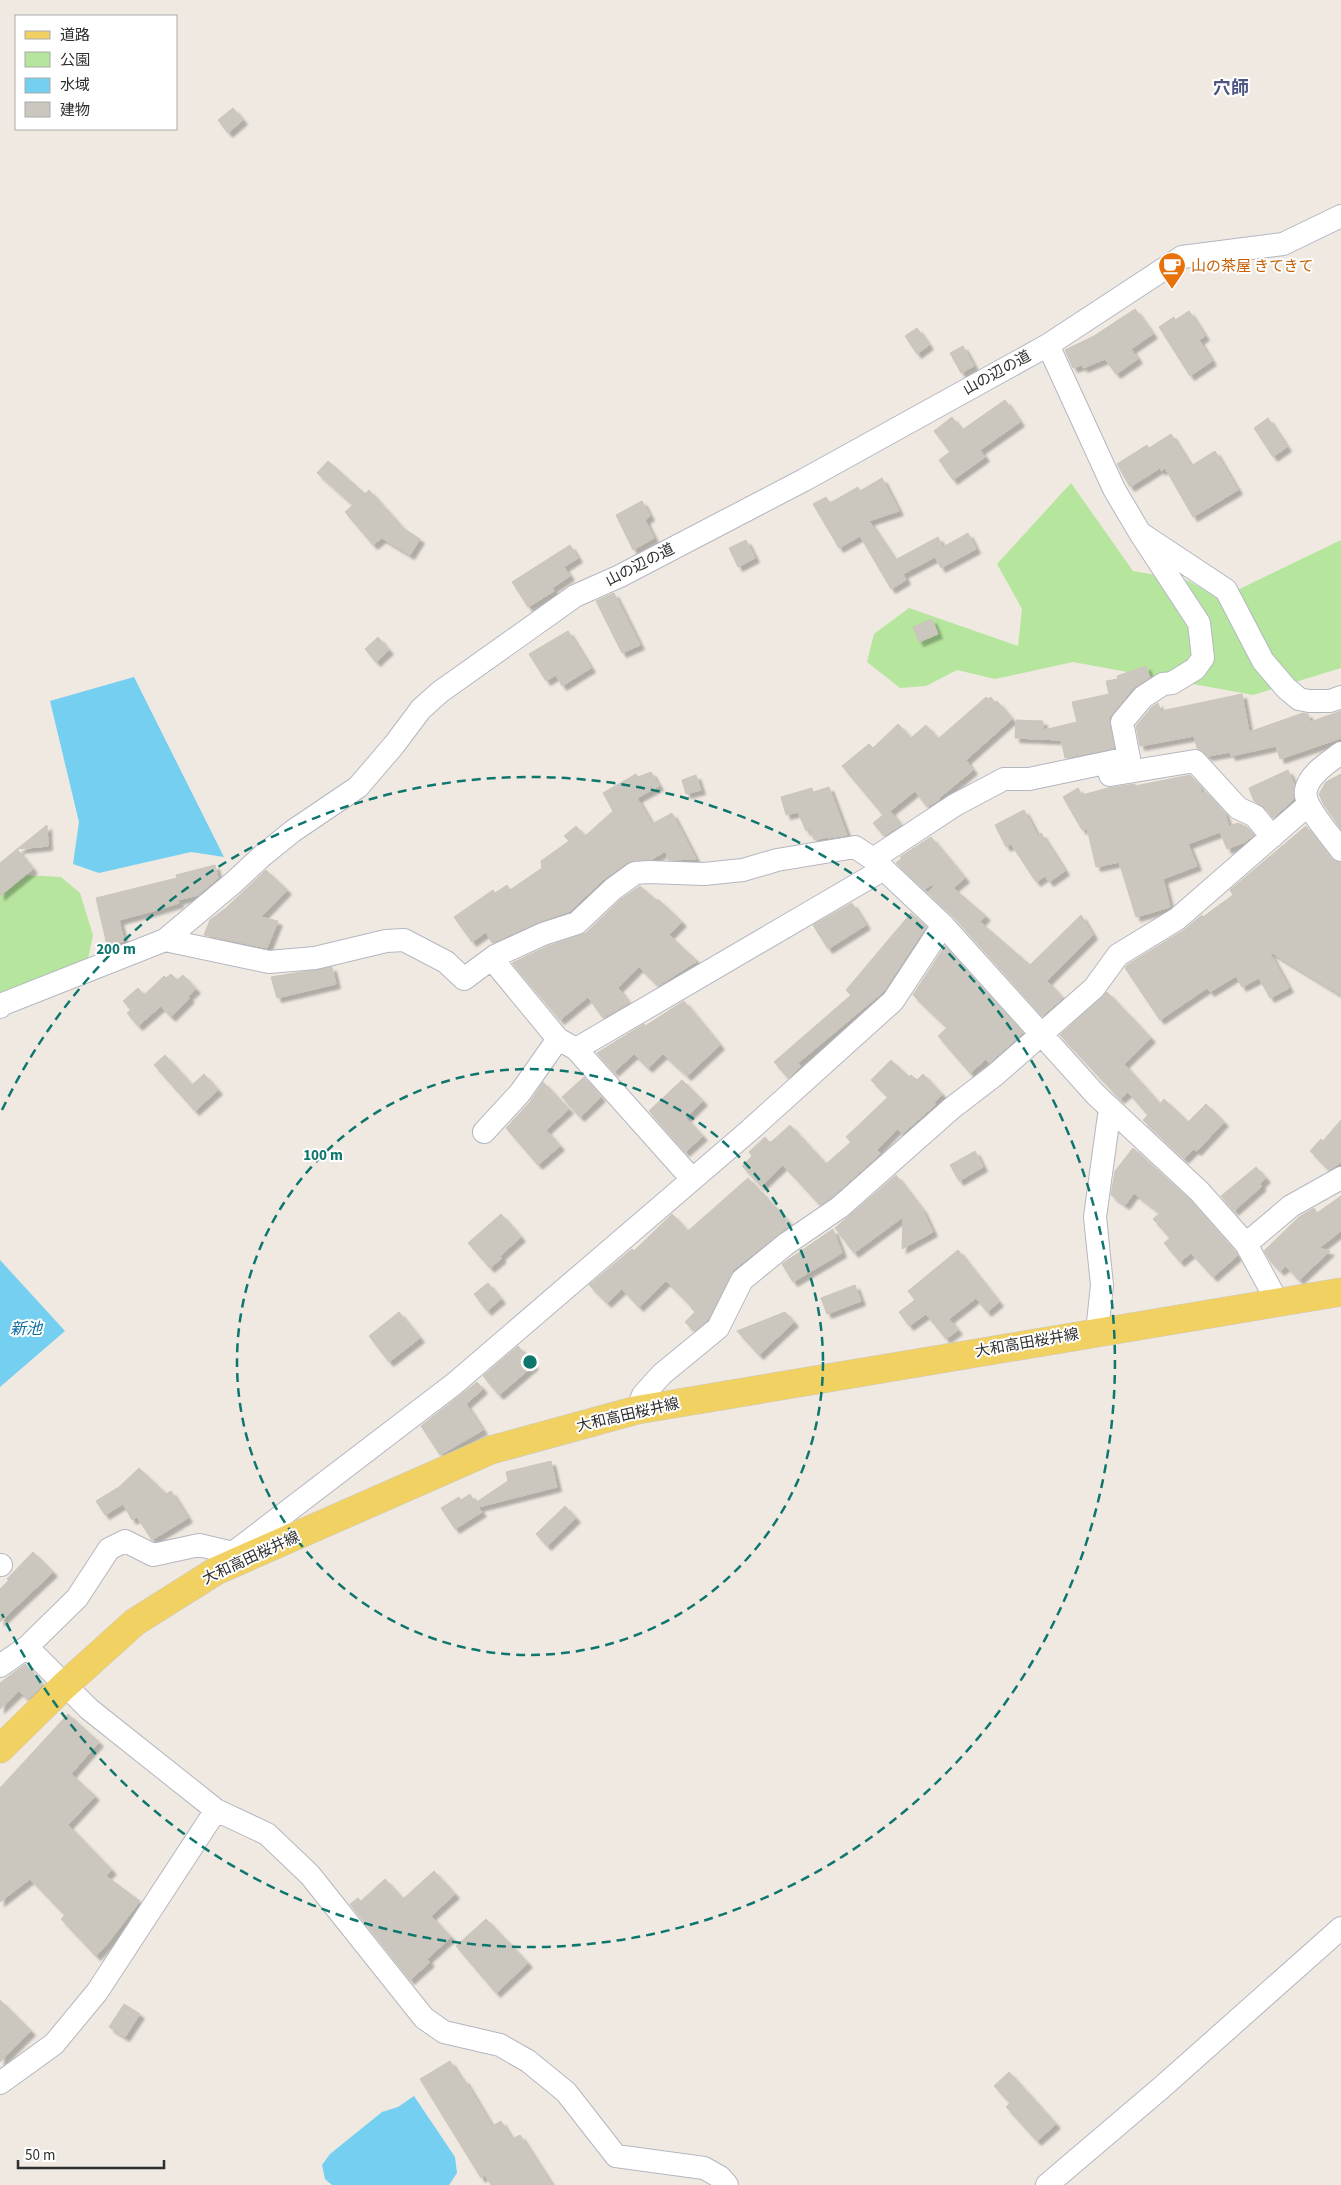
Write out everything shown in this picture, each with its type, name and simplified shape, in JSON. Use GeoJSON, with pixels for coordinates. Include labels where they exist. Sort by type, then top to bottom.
{"type":"FeatureCollection","features":[{"type":"Feature","properties":{"kind":"main road","name":"大和高田桜井線"},"geometry":{"type":"LineString","coordinates":[[0,1749],[64,1686],[135,1622],[225,1562],[491,1450],[636,1410],[1341,1292]]}},
{"type":"Feature","properties":{"kind":"street"},"geometry":{"type":"LineString","coordinates":[[1048,345],[1182,257],[1283,244],[1341,216]]}},
{"type":"Feature","properties":{"kind":"street","name":"山の辺の道"},"geometry":{"type":"LineString","coordinates":[[0,1007],[3,1004],[165,940],[269,850],[358,788],[421,709],[440,692],[518,634],[575,596],[620,576],[804,480],[1048,345],[1114,489],[1140,533],[1226,590],[1263,661],[1286,688],[1299,699],[1330,701],[1341,698]]}},
{"type":"Feature","properties":{"kind":"street"},"geometry":{"type":"LineString","coordinates":[[484,1132],[567,1044],[878,864],[955,805],[1004,780],[1029,779],[1129,758],[1122,722],[1143,697],[1163,684],[1172,682],[1195,669],[1203,658],[1198,623],[1140,533]]}},
{"type":"Feature","properties":{"kind":"street"},"geometry":{"type":"LineString","coordinates":[[1341,753],[1316,772],[1306,790],[1308,805],[1341,850]]}},
{"type":"Feature","properties":{"kind":"street"},"geometry":{"type":"LineString","coordinates":[[1004,780],[1027,788],[1195,761],[1238,808],[1255,816],[1272,836]]}},
{"type":"Feature","properties":{"kind":"street"},"geometry":{"type":"LineString","coordinates":[[636,1410],[643,1395],[662,1374],[718,1328],[742,1280],[786,1244],[840,1207],[952,1108],[1042,1035],[1094,988],[1118,955],[1177,919],[1308,805]]}},
{"type":"Feature","properties":{"kind":"street"},"geometry":{"type":"LineString","coordinates":[[165,940],[269,962],[315,958],[386,941],[404,940],[446,962],[464,979],[492,959],[543,934],[577,923],[613,889],[636,873],[704,874],[743,870],[777,860],[855,847],[878,864],[943,925],[1110,1108],[1199,1191],[1246,1244],[1278,1303]]}},
{"type":"Feature","properties":{"kind":"street"},"geometry":{"type":"LineString","coordinates":[[0,1666],[27,1647],[77,1598],[109,1549],[125,1541],[153,1555],[199,1545],[225,1562],[454,1384],[750,1130],[893,1000],[943,925]]}},
{"type":"Feature","properties":{"kind":"street"},"geometry":{"type":"LineString","coordinates":[[492,959],[567,1044],[692,1179]]}},
{"type":"Feature","properties":{"kind":"street"},"geometry":{"type":"LineString","coordinates":[[1097,1332],[1102,1285],[1095,1217],[1110,1108]]}},
{"type":"Feature","properties":{"kind":"street"},"geometry":{"type":"LineString","coordinates":[[1246,1244],[1290,1206],[1341,1178]]}},
{"type":"Feature","properties":{"kind":"street"},"geometry":{"type":"LineString","coordinates":[[27,1647],[89,1709],[216,1810],[267,1834],[310,1875],[424,2018],[444,2032],[500,2045],[528,2061],[566,2092],[616,2156],[704,2168],[727,2185]]}},
{"type":"Feature","properties":{"kind":"street"},"geometry":{"type":"LineString","coordinates":[[0,2083],[54,2044],[97,1992],[216,1810]]}},
{"type":"Feature","properties":{"kind":"street"},"geometry":{"type":"LineString","coordinates":[[1047,2185],[1161,2088],[1341,1928]]}},
{"type":"Feature","properties":{"kind":"green space"},"geometry":{"type":"Polygon","coordinates":[[[1071,483],[1133,571],[1189,581],[1219,599],[1341,540],[1341,668],[1253,695],[1073,662],[995,679],[957,670],[926,686],[900,688],[867,662],[874,634],[909,608],[1018,646],[1022,609],[997,564],[1071,483]]]}},
{"type":"Feature","properties":{"kind":"green space"},"geometry":{"type":"Polygon","coordinates":[[[0,875],[61,877],[80,893],[93,935],[88,959],[0,996],[0,875]]]}},
{"type":"Feature","properties":{"kind":"water"},"geometry":{"type":"Polygon","coordinates":[[[134,677],[224,857],[191,852],[99,873],[73,864],[79,822],[50,701],[134,677]]]}},
{"type":"Feature","properties":{"kind":"water","name":"新池"},"geometry":{"type":"Polygon","coordinates":[[[0,1260],[65,1331],[0,1387],[0,1260]]]}},
{"type":"Feature","properties":{"kind":"water"},"geometry":{"type":"Polygon","coordinates":[[[414,2096],[455,2157],[457,2173],[449,2185],[332,2185],[325,2179],[322,2165],[330,2154],[382,2112],[398,2107],[414,2096]]]}},
{"type":"Feature","properties":{"kind":"building"},"geometry":{"type":"Polygon","coordinates":[[[233,108],[243,120],[228,133],[218,120],[233,108]]]}},
{"type":"Feature","properties":{"kind":"building"},"geometry":{"type":"Polygon","coordinates":[[[1135,309],[1153,334],[1131,349],[1138,359],[1116,374],[1105,359],[1083,368],[1082,365],[1073,368],[1065,350],[1094,336],[1135,309]]]}},
{"type":"Feature","properties":{"kind":"building"},"geometry":{"type":"Polygon","coordinates":[[[1189,311],[1205,336],[1199,340],[1212,361],[1190,376],[1159,327],[1174,317],[1175,320],[1189,311]]]}},
{"type":"Feature","properties":{"kind":"building"},"geometry":{"type":"Polygon","coordinates":[[[917,328],[929,345],[917,354],[905,336],[917,328]]]}},
{"type":"Feature","properties":{"kind":"building"},"geometry":{"type":"Polygon","coordinates":[[[963,346],[974,366],[961,373],[950,353],[963,346]]]}},
{"type":"Feature","properties":{"kind":"building"},"geometry":{"type":"Polygon","coordinates":[[[1005,400],[1020,422],[980,450],[985,457],[953,480],[939,460],[950,452],[934,431],[952,417],[962,430],[1005,400]]]}},
{"type":"Feature","properties":{"kind":"building"},"geometry":{"type":"Polygon","coordinates":[[[1268,418],[1287,447],[1273,457],[1254,428],[1268,418]]]}},
{"type":"Feature","properties":{"kind":"building"},"geometry":{"type":"Polygon","coordinates":[[[1171,434],[1191,466],[1215,451],[1238,490],[1193,517],[1165,468],[1161,471],[1160,468],[1130,487],[1117,464],[1147,445],[1149,448],[1171,434]]]}},
{"type":"Feature","properties":{"kind":"building"},"geometry":{"type":"Polygon","coordinates":[[[328,461],[365,494],[369,490],[403,528],[420,539],[410,555],[382,538],[373,545],[345,512],[353,505],[317,473],[328,461]]]}},
{"type":"Feature","properties":{"kind":"building"},"geometry":{"type":"Polygon","coordinates":[[[882,478],[899,511],[869,521],[895,560],[938,537],[943,547],[968,533],[976,549],[941,568],[935,557],[903,574],[906,580],[891,589],[860,536],[839,548],[813,504],[826,497],[830,503],[858,487],[860,491],[882,478]]]}},
{"type":"Feature","properties":{"kind":"building"},"geometry":{"type":"Polygon","coordinates":[[[642,501],[650,516],[645,520],[654,538],[633,550],[616,515],[642,501]]]}},
{"type":"Feature","properties":{"kind":"building"},"geometry":{"type":"Polygon","coordinates":[[[746,540],[755,558],[738,567],[729,548],[746,540]]]}},
{"type":"Feature","properties":{"kind":"building"},"geometry":{"type":"Polygon","coordinates":[[[570,545],[578,558],[564,567],[570,576],[552,588],[554,591],[528,607],[512,582],[570,545]]]}},
{"type":"Feature","properties":{"kind":"building"},"geometry":{"type":"Polygon","coordinates":[[[614,593],[640,645],[622,653],[596,601],[614,593]]]}},
{"type":"Feature","properties":{"kind":"building"},"geometry":{"type":"Polygon","coordinates":[[[932,619],[938,634],[919,642],[913,627],[932,619]]]}},
{"type":"Feature","properties":{"kind":"building"},"geometry":{"type":"Polygon","coordinates":[[[568,631],[591,668],[562,686],[556,675],[546,681],[529,654],[568,631]]]}},
{"type":"Feature","properties":{"kind":"building"},"geometry":{"type":"Polygon","coordinates":[[[378,637],[389,650],[376,662],[365,649],[378,637]]]}},
{"type":"Feature","properties":{"kind":"building"},"geometry":{"type":"Polygon","coordinates":[[[1146,666],[1150,677],[1133,688],[1109,718],[1114,748],[1065,758],[1061,740],[1015,738],[1016,720],[1043,721],[1043,730],[1077,722],[1072,702],[1109,694],[1106,681],[1118,679],[1117,676],[1146,666]]]}},
{"type":"Feature","properties":{"kind":"building"},"geometry":{"type":"Polygon","coordinates":[[[1242,694],[1249,732],[1303,713],[1308,714],[1310,722],[1341,711],[1341,738],[1280,759],[1276,746],[1231,756],[1230,752],[1208,756],[1197,748],[1194,736],[1140,746],[1136,726],[1152,707],[1158,703],[1161,711],[1242,694]]]}},
{"type":"Feature","properties":{"kind":"building"},"geometry":{"type":"Polygon","coordinates":[[[986,697],[988,699],[991,697],[995,703],[997,701],[1012,719],[966,760],[973,770],[940,799],[927,807],[915,791],[890,811],[901,825],[884,836],[873,823],[883,815],[842,766],[869,744],[873,748],[898,724],[911,738],[926,725],[938,739],[986,697]]]}},
{"type":"Feature","properties":{"kind":"building"},"geometry":{"type":"Polygon","coordinates":[[[1288,770],[1294,784],[1293,800],[1273,818],[1265,807],[1254,801],[1249,788],[1288,770]]]}},
{"type":"Feature","properties":{"kind":"building"},"geometry":{"type":"Polygon","coordinates":[[[651,772],[659,786],[637,798],[652,824],[672,813],[696,859],[668,860],[666,851],[652,859],[628,862],[604,879],[570,911],[538,922],[492,943],[486,932],[472,942],[454,917],[493,890],[495,893],[507,885],[510,890],[542,868],[541,861],[569,841],[564,836],[576,826],[585,836],[613,811],[603,793],[636,774],[638,777],[651,772]]]}},
{"type":"Feature","properties":{"kind":"building"},"geometry":{"type":"Polygon","coordinates":[[[1341,774],[1341,829],[1324,805],[1319,794],[1326,782],[1341,774]]]}},
{"type":"Feature","properties":{"kind":"building"},"geometry":{"type":"Polygon","coordinates":[[[696,775],[701,790],[686,794],[682,780],[696,775]]]}},
{"type":"Feature","properties":{"kind":"building"},"geometry":{"type":"Polygon","coordinates":[[[1190,775],[1199,785],[1202,793],[1206,792],[1224,812],[1229,826],[1238,823],[1247,827],[1254,835],[1245,842],[1227,849],[1220,832],[1188,844],[1197,866],[1163,879],[1170,907],[1136,917],[1119,862],[1096,867],[1087,828],[1082,830],[1063,797],[1078,788],[1082,795],[1108,788],[1135,784],[1135,786],[1190,775]]]}},
{"type":"Feature","properties":{"kind":"building"},"geometry":{"type":"Polygon","coordinates":[[[829,787],[847,835],[814,840],[810,829],[806,831],[798,812],[786,815],[781,797],[812,788],[813,792],[829,787]]]}},
{"type":"Feature","properties":{"kind":"building"},"geometry":{"type":"Polygon","coordinates":[[[1024,810],[1038,836],[1041,833],[1065,871],[1049,882],[1045,876],[1036,882],[1011,844],[1006,847],[995,825],[1024,810]]]}},
{"type":"Feature","properties":{"kind":"building"},"geometry":{"type":"Polygon","coordinates":[[[47,825],[48,846],[17,849],[47,825]]]}},
{"type":"Feature","properties":{"kind":"building"},"geometry":{"type":"Polygon","coordinates":[[[1306,826],[1330,858],[1341,863],[1341,995],[1269,951],[1289,988],[1270,998],[1259,978],[1242,987],[1236,976],[1210,992],[1207,988],[1160,1020],[1125,968],[1127,965],[1184,930],[1202,915],[1203,917],[1233,895],[1230,890],[1306,826]]]}},
{"type":"Feature","properties":{"kind":"building"},"geometry":{"type":"Polygon","coordinates":[[[931,837],[965,878],[953,888],[986,916],[980,922],[1030,965],[1081,915],[1093,935],[1047,981],[1063,998],[1042,1016],[953,916],[928,893],[937,882],[924,889],[896,863],[902,858],[900,857],[931,837]]]}},
{"type":"Feature","properties":{"kind":"building"},"geometry":{"type":"Polygon","coordinates":[[[17,849],[33,869],[0,896],[0,863],[17,849]]]}},
{"type":"Feature","properties":{"kind":"building"},"geometry":{"type":"Polygon","coordinates":[[[215,865],[218,878],[198,895],[178,900],[179,903],[119,920],[124,941],[107,945],[96,898],[177,878],[176,875],[215,865]]]}},
{"type":"Feature","properties":{"kind":"building"},"geometry":{"type":"Polygon","coordinates":[[[266,870],[287,890],[261,917],[278,921],[267,948],[204,935],[210,920],[226,908],[266,870]]]}},
{"type":"Feature","properties":{"kind":"building"},"geometry":{"type":"Polygon","coordinates":[[[640,886],[657,901],[658,899],[682,922],[669,935],[697,961],[658,986],[639,967],[618,988],[629,1003],[603,1018],[588,997],[560,1020],[512,963],[548,946],[586,933],[621,899],[640,886]]]}},
{"type":"Feature","properties":{"kind":"building"},"geometry":{"type":"Polygon","coordinates":[[[852,903],[866,925],[828,949],[813,925],[852,903]]]}},
{"type":"Feature","properties":{"kind":"building"},"geometry":{"type":"Polygon","coordinates":[[[911,913],[926,927],[883,992],[798,1063],[801,1066],[788,1078],[774,1062],[851,995],[846,990],[911,913]]]}},
{"type":"Feature","properties":{"kind":"building"},"geometry":{"type":"Polygon","coordinates":[[[945,946],[1023,1033],[989,1063],[986,1059],[970,1073],[938,1036],[947,1028],[913,995],[945,946]]]}},
{"type":"Feature","properties":{"kind":"building"},"geometry":{"type":"Polygon","coordinates":[[[332,967],[336,984],[277,998],[271,977],[332,967]]]}},
{"type":"Feature","properties":{"kind":"building"},"geometry":{"type":"Polygon","coordinates":[[[171,974],[177,980],[183,975],[196,989],[188,996],[190,998],[171,1017],[161,1006],[138,1026],[127,1013],[131,1010],[123,1001],[138,988],[144,995],[164,976],[166,978],[171,974]]]}},
{"type":"Feature","properties":{"kind":"building"},"geometry":{"type":"Polygon","coordinates":[[[1107,992],[1151,1038],[1124,1064],[1160,1104],[1164,1099],[1188,1122],[1206,1104],[1224,1122],[1197,1151],[1194,1149],[1184,1159],[1143,1120],[1148,1115],[1128,1092],[1120,1099],[1060,1035],[1107,992]]]}},
{"type":"Feature","properties":{"kind":"building"},"geometry":{"type":"Polygon","coordinates":[[[684,1001],[720,1045],[687,1076],[663,1054],[648,1068],[634,1054],[614,1072],[597,1053],[644,1024],[645,1026],[684,1001]]]}},
{"type":"Feature","properties":{"kind":"building"},"geometry":{"type":"Polygon","coordinates":[[[165,1055],[192,1085],[204,1074],[218,1090],[195,1111],[154,1065],[165,1055]]]}},
{"type":"Feature","properties":{"kind":"building"},"geometry":{"type":"Polygon","coordinates":[[[891,1060],[909,1077],[911,1075],[917,1080],[923,1074],[942,1094],[934,1103],[936,1104],[902,1134],[897,1129],[877,1150],[880,1154],[832,1197],[820,1205],[783,1165],[761,1186],[742,1166],[752,1156],[749,1152],[765,1137],[770,1143],[790,1125],[826,1164],[851,1142],[846,1137],[888,1097],[871,1080],[891,1060]]]}},
{"type":"Feature","properties":{"kind":"building"},"geometry":{"type":"Polygon","coordinates":[[[584,1077],[601,1097],[580,1117],[562,1097],[584,1077]]]}},
{"type":"Feature","properties":{"kind":"building"},"geometry":{"type":"Polygon","coordinates":[[[682,1080],[703,1101],[686,1118],[703,1136],[685,1152],[649,1111],[682,1080]]]}},
{"type":"Feature","properties":{"kind":"building"},"geometry":{"type":"Polygon","coordinates":[[[543,1082],[569,1109],[546,1130],[560,1146],[538,1165],[506,1128],[530,1102],[543,1082]]]}},
{"type":"Feature","properties":{"kind":"building"},"geometry":{"type":"Polygon","coordinates":[[[1341,1120],[1341,1162],[1329,1170],[1310,1151],[1321,1139],[1323,1141],[1341,1120]]]}},
{"type":"Feature","properties":{"kind":"building"},"geometry":{"type":"Polygon","coordinates":[[[1133,1148],[1190,1200],[1235,1252],[1237,1256],[1213,1277],[1191,1253],[1180,1262],[1164,1243],[1170,1238],[1153,1219],[1160,1213],[1134,1193],[1125,1205],[1111,1195],[1115,1171],[1133,1148]]]}},
{"type":"Feature","properties":{"kind":"building"},"geometry":{"type":"Polygon","coordinates":[[[975,1151],[983,1167],[959,1181],[950,1165],[975,1151]]]}},
{"type":"Feature","properties":{"kind":"building"},"geometry":{"type":"Polygon","coordinates":[[[1256,1167],[1266,1178],[1260,1184],[1262,1186],[1234,1211],[1221,1196],[1256,1167]]]}},
{"type":"Feature","properties":{"kind":"building"},"geometry":{"type":"Polygon","coordinates":[[[896,1175],[922,1209],[933,1232],[902,1249],[903,1217],[854,1253],[835,1228],[896,1175]]]}},
{"type":"Feature","properties":{"kind":"building"},"geometry":{"type":"Polygon","coordinates":[[[748,1178],[791,1224],[733,1270],[708,1320],[694,1331],[685,1322],[695,1312],[666,1281],[639,1307],[622,1289],[607,1303],[589,1285],[632,1249],[634,1251],[672,1214],[688,1231],[748,1178]]]}},
{"type":"Feature","properties":{"kind":"building"},"geometry":{"type":"Polygon","coordinates":[[[1341,1196],[1341,1231],[1319,1248],[1330,1251],[1299,1280],[1286,1266],[1280,1271],[1264,1251],[1299,1217],[1314,1208],[1317,1213],[1341,1196]]]}},
{"type":"Feature","properties":{"kind":"building"},"geometry":{"type":"Polygon","coordinates":[[[501,1214],[521,1237],[490,1268],[468,1243],[501,1214]]]}},
{"type":"Feature","properties":{"kind":"building"},"geometry":{"type":"Polygon","coordinates":[[[833,1229],[842,1253],[793,1282],[782,1264],[833,1229]]]}},
{"type":"Feature","properties":{"kind":"building"},"geometry":{"type":"Polygon","coordinates":[[[958,1250],[999,1302],[987,1312],[976,1298],[949,1319],[958,1330],[946,1339],[926,1314],[909,1326],[899,1312],[915,1300],[908,1291],[958,1250]]]}},
{"type":"Feature","properties":{"kind":"building"},"geometry":{"type":"Polygon","coordinates":[[[488,1283],[501,1299],[487,1311],[474,1294],[488,1283]]]}},
{"type":"Feature","properties":{"kind":"building"},"geometry":{"type":"Polygon","coordinates":[[[855,1285],[861,1301],[827,1314],[821,1298],[855,1285]]]}},
{"type":"Feature","properties":{"kind":"building"},"geometry":{"type":"Polygon","coordinates":[[[399,1312],[420,1338],[389,1362],[369,1336],[399,1312]]]}},
{"type":"Feature","properties":{"kind":"building"},"geometry":{"type":"Polygon","coordinates":[[[785,1312],[794,1322],[759,1355],[737,1331],[785,1312]]]}},
{"type":"Feature","properties":{"kind":"building"},"geometry":{"type":"Polygon","coordinates":[[[518,1346],[534,1365],[499,1395],[483,1376],[518,1346]]]}},
{"type":"Feature","properties":{"kind":"building"},"geometry":{"type":"Polygon","coordinates":[[[477,1382],[483,1389],[466,1404],[483,1430],[440,1455],[421,1426],[477,1382]]]}},
{"type":"Feature","properties":{"kind":"building"},"geometry":{"type":"Polygon","coordinates":[[[551,1461],[557,1487],[478,1507],[482,1512],[455,1529],[441,1508],[459,1497],[461,1500],[470,1494],[475,1503],[508,1481],[506,1472],[551,1461]]]}},
{"type":"Feature","properties":{"kind":"building"},"geometry":{"type":"Polygon","coordinates":[[[139,1468],[166,1494],[171,1491],[188,1518],[152,1540],[137,1517],[132,1520],[123,1504],[105,1515],[96,1501],[119,1487],[139,1468]]]}},
{"type":"Feature","properties":{"kind":"building"},"geometry":{"type":"Polygon","coordinates":[[[565,1506],[576,1518],[547,1546],[536,1534],[565,1506]]]}},
{"type":"Feature","properties":{"kind":"building"},"geometry":{"type":"Polygon","coordinates":[[[33,1552],[53,1572],[0,1622],[0,1589],[33,1552]]]}},
{"type":"Feature","properties":{"kind":"building"},"geometry":{"type":"Polygon","coordinates":[[[25,1664],[43,1685],[28,1700],[19,1691],[0,1709],[0,1683],[25,1664]]]}},
{"type":"Feature","properties":{"kind":"building"},"geometry":{"type":"Polygon","coordinates":[[[68,1714],[99,1742],[71,1774],[95,1796],[68,1825],[112,1870],[106,1876],[140,1901],[96,1956],[61,1919],[65,1915],[30,1879],[0,1902],[0,1788],[68,1714]]]}},
{"type":"Feature","properties":{"kind":"building"},"geometry":{"type":"Polygon","coordinates":[[[434,1871],[455,1894],[431,1916],[451,1937],[427,1959],[430,1962],[410,1980],[350,1904],[358,1898],[361,1901],[385,1879],[403,1899],[434,1871]]]}},
{"type":"Feature","properties":{"kind":"building"},"geometry":{"type":"Polygon","coordinates":[[[486,1919],[528,1963],[496,1993],[456,1946],[486,1919]]]}},
{"type":"Feature","properties":{"kind":"building"},"geometry":{"type":"Polygon","coordinates":[[[0,2000],[31,2031],[0,2062],[0,2000]]]}},
{"type":"Feature","properties":{"kind":"building"},"geometry":{"type":"Polygon","coordinates":[[[124,2004],[140,2014],[125,2037],[109,2027],[124,2004]]]}},
{"type":"Feature","properties":{"kind":"building"},"geometry":{"type":"Polygon","coordinates":[[[450,2061],[462,2080],[464,2079],[492,2126],[501,2121],[512,2139],[520,2135],[552,2185],[491,2185],[485,2175],[481,2178],[420,2079],[450,2061]]]}},
{"type":"Feature","properties":{"kind":"building"},"geometry":{"type":"Polygon","coordinates":[[[1009,2072],[1056,2124],[1037,2141],[1006,2107],[1010,2103],[994,2086],[1009,2072]]]}},
{"type":"Feature","properties":{"kind":"place","name":"山の茶屋 きてきて"},"geometry":{"type":"Point","coordinates":[1172,290]}},
{"type":"Feature","properties":{"kind":"district","name":"穴師"},"geometry":{"type":"Point","coordinates":[1231,88]}}]}
